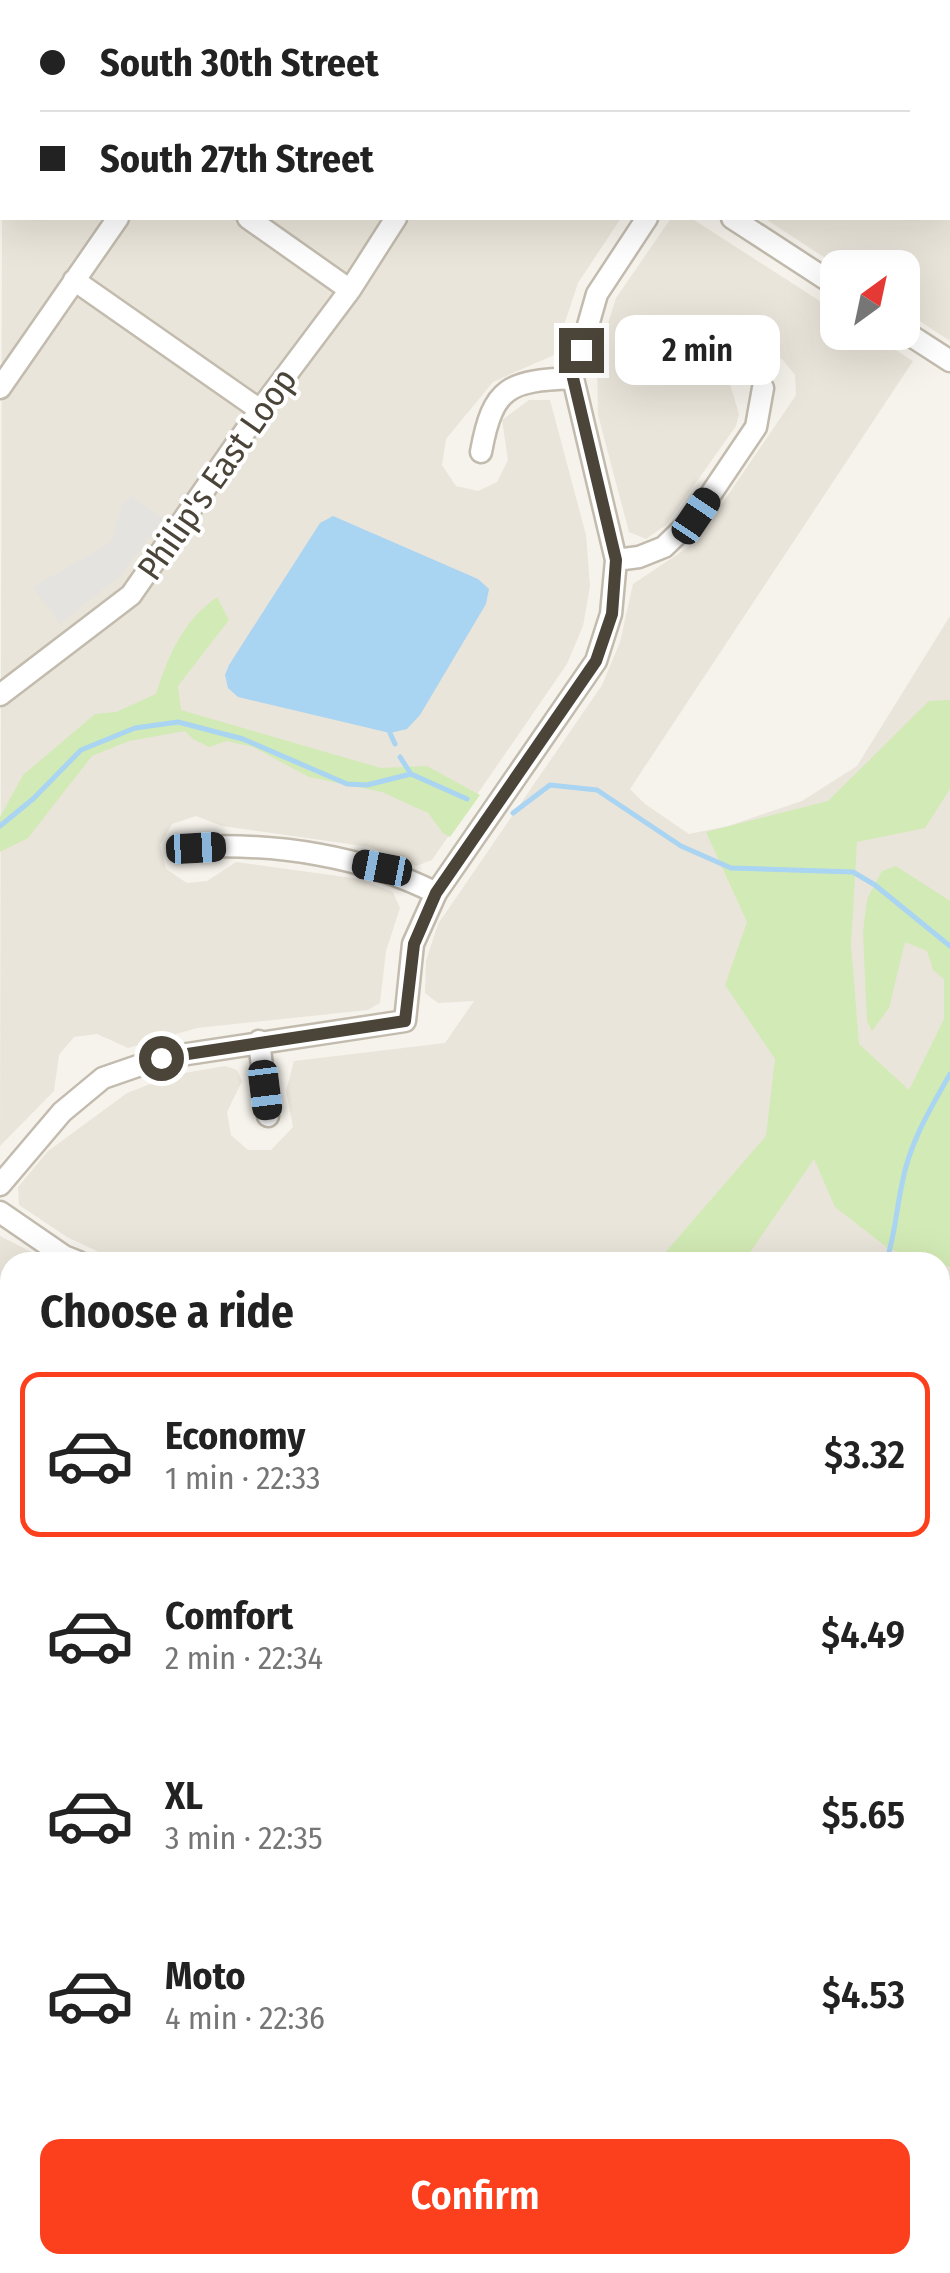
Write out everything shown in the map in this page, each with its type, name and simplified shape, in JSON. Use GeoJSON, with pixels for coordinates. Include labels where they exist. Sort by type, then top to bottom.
{"type":"FeatureCollection","features":[{"type":"Feature","properties":{"kind":"street"},"geometry":{"type":"LineString","coordinates":[[0,388],[117,220]]}},
{"type":"Feature","properties":{"kind":"street"},"geometry":{"type":"LineString","coordinates":[[251,220],[350,290]]}},
{"type":"Feature","properties":{"kind":"street","name":"Philip's East Loop"},"geometry":{"type":"LineString","coordinates":[[0,695],[131,595],[260,410],[350,290],[395,220]]}},
{"type":"Feature","properties":{"kind":"street"},"geometry":{"type":"LineString","coordinates":[[0,1185],[62,1112],[102,1078],[161,1058],[405,1021],[414,944],[436,893],[596,661],[612,614],[616,560],[573,378],[597,294],[646,220]]}},
{"type":"Feature","properties":{"kind":"street"},"geometry":{"type":"LineString","coordinates":[[735,220],[820,275]]}},
{"type":"Feature","properties":{"kind":"street"},"geometry":{"type":"LineString","coordinates":[[74,280],[260,410]]}},
{"type":"Feature","properties":{"kind":"street"},"geometry":{"type":"LineString","coordinates":[[920,342],[950,361]]}},
{"type":"Feature","properties":{"kind":"street"},"geometry":{"type":"LineString","coordinates":[[481,452],[488,416],[506,392],[527,380],[573,378]]}},
{"type":"Feature","properties":{"kind":"street"},"geometry":{"type":"LineString","coordinates":[[616,560],[639,557],[664,547],[696,516],[756,426],[764,388]]}},
{"type":"Feature","properties":{"kind":"street"},"geometry":{"type":"LineString","coordinates":[[196,848],[248,845],[382,868],[436,893]]}},
{"type":"Feature","properties":{"kind":"street"},"geometry":{"type":"LineString","coordinates":[[260,1041],[268,1116]]}},
{"type":"Feature","properties":{"kind":"street"},"geometry":{"type":"LineString","coordinates":[[0,1212],[58,1252]]}},
{"type":"Feature","properties":{"kind":"shaded area"},"geometry":{"type":"Polygon","coordinates":[[[2,220],[620,220],[578,283],[554,355],[493,382],[446,439],[442,465],[456,486],[478,491],[497,482],[508,460],[502,420],[529,400],[550,400],[586,535],[590,586],[583,626],[567,664],[432,860],[416,866],[370,847],[222,826],[196,816],[172,824],[160,845],[166,869],[187,883],[207,881],[236,862],[360,879],[393,892],[400,908],[386,951],[380,1003],[368,1010],[197,1028],[128,1048],[97,1034],[74,1037],[59,1055],[54,1091],[0,1146],[2,220]]]}},
{"type":"Feature","properties":{"kind":"shaded area"},"geometry":{"type":"Polygon","coordinates":[[[670,220],[694,220],[820,301],[820,350],[896,350],[913,361],[630,789],[689,834],[728,826],[802,801],[857,766],[950,616],[950,1252],[99,1252],[67,1237],[19,1205],[18,1187],[48,1151],[127,1093],[173,1075],[225,1066],[237,1070],[242,1081],[227,1112],[231,1135],[248,1150],[271,1150],[293,1127],[286,1091],[294,1061],[445,1043],[474,1001],[438,1003],[425,993],[426,961],[438,924],[602,685],[620,642],[633,584],[696,542],[796,395],[795,375],[782,359],[762,353],[742,361],[730,384],[739,414],[736,426],[666,525],[646,539],[629,532],[598,415],[597,358],[616,298],[670,220]]]}},
{"type":"Feature","properties":{"kind":"shaded area"},"geometry":{"type":"Polygon","coordinates":[[[767,220],[950,220],[950,341],[920,321],[920,250],[820,250],[820,255],[767,220]]]}},
{"type":"Feature","properties":{"kind":"shaded area"},"geometry":{"type":"Polygon","coordinates":[[[131,495],[163,519],[121,575],[60,624],[33,587],[111,542],[121,507],[131,495]]]}},
{"type":"Feature","properties":{"kind":"shaded area"},"geometry":{"type":"Polygon","coordinates":[[[0,1236],[31,1252],[0,1252],[0,1236]]]}},
{"type":"Feature","properties":{"kind":"green space"},"geometry":{"type":"Polygon","coordinates":[[[217,597],[229,620],[178,686],[181,710],[381,768],[427,766],[480,795],[450,837],[428,813],[382,792],[309,777],[253,747],[227,741],[209,747],[185,731],[129,741],[92,756],[28,838],[0,852],[0,817],[23,775],[95,714],[116,712],[156,694],[178,640],[217,597]]]}},
{"type":"Feature","properties":{"kind":"green space"},"geometry":{"type":"Polygon","coordinates":[[[950,700],[950,789],[925,828],[857,842],[851,945],[859,1044],[909,1090],[944,1019],[944,979],[933,970],[927,951],[905,942],[889,1008],[872,1031],[867,1021],[863,932],[867,899],[882,871],[896,866],[950,901],[950,1252],[889,1249],[835,1207],[814,1159],[750,1252],[666,1252],[766,1136],[775,1059],[725,985],[747,922],[706,832],[828,801],[929,701],[950,700]]]}},
{"type":"Feature","properties":{"kind":"water"},"geometry":{"type":"Polygon","coordinates":[[[333,516],[478,579],[489,589],[486,604],[420,715],[407,729],[390,733],[238,697],[228,688],[225,675],[229,665],[320,523],[333,516]]]}},
{"type":"Feature","properties":{"kind":"waterway"},"geometry":{"type":"LineString","coordinates":[[0,826],[81,750],[135,728],[178,722],[243,739],[347,784],[367,785],[411,774],[467,799]]}},
{"type":"Feature","properties":{"kind":"waterway"},"geometry":{"type":"LineString","coordinates":[[390,733],[395,744]]}},
{"type":"Feature","properties":{"kind":"waterway"},"geometry":{"type":"LineString","coordinates":[[400,757],[411,774]]}},
{"type":"Feature","properties":{"kind":"waterway"},"geometry":{"type":"LineString","coordinates":[[513,813],[550,785],[597,790],[681,846],[731,868],[853,872],[875,885],[950,946]]}},
{"type":"Feature","properties":{"kind":"waterway"},"geometry":{"type":"LineString","coordinates":[[889,1252],[905,1169],[921,1127],[950,1074]]}},
{"type":"Feature","properties":{"kind":"route"},"geometry":{"type":"LineString","coordinates":[[161,1058],[405,1021],[414,944],[436,893],[596,661],[612,614],[616,560],[573,378],[581,350]]}}]}
